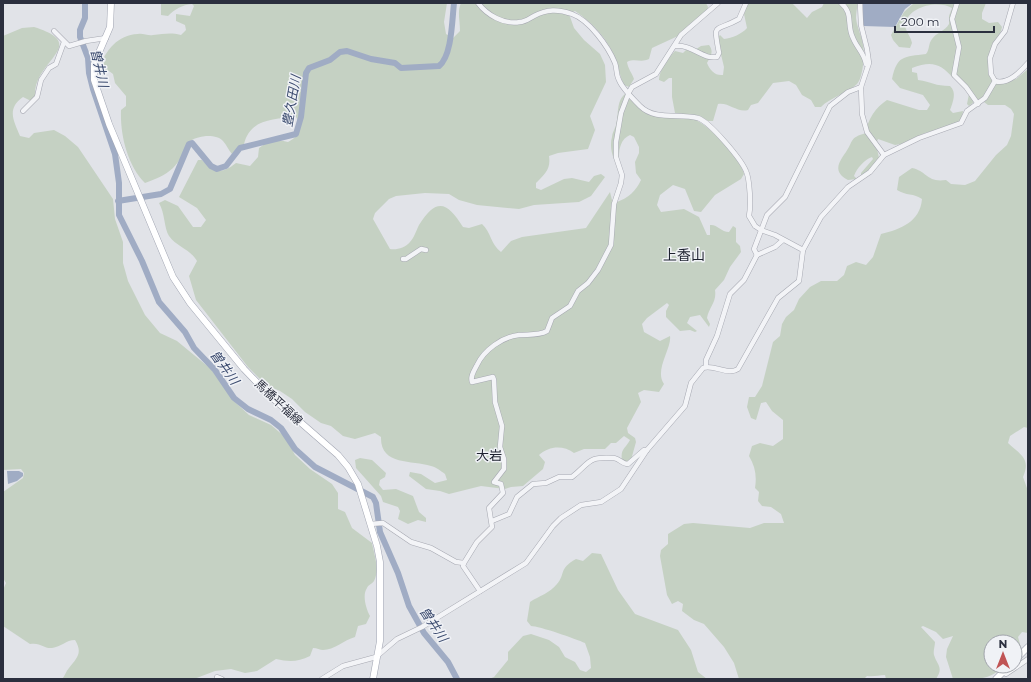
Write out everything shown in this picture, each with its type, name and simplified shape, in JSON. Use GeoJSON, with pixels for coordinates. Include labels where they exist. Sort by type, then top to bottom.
{"type":"FeatureCollection","features":[{"type":"Feature","properties":{"kind":"main road","name":"馬橋平福線"},"geometry":{"type":"LineString","coordinates":[[111,3],[112,19],[106,38],[94,64],[94,80],[103,108],[168,265],[190,304],[244,370],[268,394],[341,459],[352,473],[376,523],[380,562],[380,641],[373,679]]}},
{"type":"Feature","properties":{"kind":"street"},"geometry":{"type":"LineString","coordinates":[[478,3],[492,16],[511,22],[520,22],[543,12],[552,10],[578,16],[601,39],[614,60],[619,81],[645,111],[669,116],[700,119],[709,125],[730,147],[746,170],[751,204],[749,216],[755,226],[760,230],[802,250]]}},
{"type":"Feature","properties":{"kind":"street"},"geometry":{"type":"LineString","coordinates":[[708,3],[712,8]]}},
{"type":"Feature","properties":{"kind":"street"},"geometry":{"type":"LineString","coordinates":[[480,591],[463,566],[477,542],[491,529],[492,521],[489,508],[501,496],[503,490],[501,484],[494,482],[504,469],[504,459],[500,447],[502,426],[495,402],[493,377],[472,382],[471,376],[478,362],[489,348],[517,335],[536,335],[547,331],[552,318],[570,306],[578,291],[588,283],[598,270],[611,245],[613,235],[614,204],[622,175],[616,157],[616,142],[618,127],[629,92],[639,83],[650,79],[656,74],[681,35],[718,3]]}},
{"type":"Feature","properties":{"kind":"street"},"geometry":{"type":"LineString","coordinates":[[675,46],[686,46],[707,56],[717,57],[719,54],[715,37],[716,32],[720,27],[739,19],[746,3]]}},
{"type":"Feature","properties":{"kind":"street"},"geometry":{"type":"LineString","coordinates":[[841,3],[848,10],[852,38],[865,58],[864,77]]}},
{"type":"Feature","properties":{"kind":"street"},"geometry":{"type":"LineString","coordinates":[[860,3],[861,25],[869,63],[861,87],[864,124],[874,144],[884,155]]}},
{"type":"Feature","properties":{"kind":"street"},"geometry":{"type":"LineString","coordinates":[[957,3],[952,19],[959,47],[954,75],[966,87],[978,104]]}},
{"type":"Feature","properties":{"kind":"street"},"geometry":{"type":"LineString","coordinates":[[995,81],[991,74],[990,58],[995,44],[1005,30],[1013,3]]}},
{"type":"Feature","properties":{"kind":"street"},"geometry":{"type":"LineString","coordinates":[[54,31],[69,46],[106,38]]}},
{"type":"Feature","properties":{"kind":"street"},"geometry":{"type":"LineString","coordinates":[[23,111],[37,98],[41,80],[49,68],[56,64],[64,42]]}},
{"type":"Feature","properties":{"kind":"street"},"geometry":{"type":"LineString","coordinates":[[995,81],[1008,80],[1018,74],[1028,63]]}},
{"type":"Feature","properties":{"kind":"street"},"geometry":{"type":"LineString","coordinates":[[322,679],[343,666],[376,657],[397,638],[420,628],[480,591],[530,559],[561,518],[581,505],[601,502],[621,489],[648,450],[667,426],[682,411],[685,406],[691,383],[703,368],[706,367],[732,372],[738,369],[778,298],[798,281],[802,250],[821,217],[829,207],[848,187],[870,172],[884,155],[919,138],[956,126],[964,121],[967,111],[985,98],[995,81]]}},
{"type":"Feature","properties":{"kind":"street"},"geometry":{"type":"LineString","coordinates":[[757,255],[755,254],[754,249],[758,242],[760,230],[767,215],[785,197],[830,106],[848,92],[861,87]]}},
{"type":"Feature","properties":{"kind":"street"},"geometry":{"type":"LineString","coordinates":[[706,367],[706,360],[717,336],[730,294],[744,280],[757,255],[775,247],[783,240]]}},
{"type":"Feature","properties":{"kind":"street"},"geometry":{"type":"LineString","coordinates":[[403,259],[406,259],[422,249],[426,250]]}},
{"type":"Feature","properties":{"kind":"street"},"geometry":{"type":"LineString","coordinates":[[492,521],[509,514],[517,497],[533,484],[546,483],[559,477],[572,478],[589,461],[595,458],[615,458],[622,464],[628,464],[644,450],[648,450]]}},
{"type":"Feature","properties":{"kind":"street"},"geometry":{"type":"LineString","coordinates":[[376,523],[386,524],[411,542],[431,548],[456,562],[464,563]]}},
{"type":"Feature","properties":{"kind":"street"},"geometry":{"type":"LineString","coordinates":[[216,676],[222,679]]}},
{"type":"Feature","properties":{"kind":"green space"},"geometry":{"type":"Polygon","coordinates":[[[161,3],[447,3],[444,22],[446,34],[453,38],[460,31],[459,13],[461,3],[706,3],[708,7],[707,11],[678,36],[652,48],[649,59],[627,62],[634,79],[629,87],[624,85],[621,79],[613,53],[605,39],[588,21],[575,11],[569,14],[574,28],[584,40],[600,54],[605,65],[606,82],[590,116],[595,130],[588,149],[558,153],[549,156],[548,168],[545,174],[536,183],[536,188],[541,190],[564,179],[572,178],[589,182],[594,176],[601,174],[605,177],[591,196],[579,202],[534,205],[519,209],[477,205],[459,200],[449,194],[425,193],[396,196],[389,199],[375,213],[373,219],[390,249],[398,249],[408,244],[425,216],[431,210],[442,206],[452,212],[463,227],[469,228],[482,224],[495,246],[501,252],[511,241],[522,237],[586,228],[610,192],[612,200],[617,202],[628,196],[637,188],[641,180],[636,173],[635,162],[639,153],[639,147],[634,137],[630,135],[624,139],[620,147],[619,157],[614,159],[611,148],[612,136],[616,126],[620,100],[625,94],[645,112],[663,117],[693,119],[707,127],[715,134],[742,167],[744,174],[741,179],[715,195],[701,212],[694,211],[685,189],[673,185],[660,195],[657,205],[661,212],[684,209],[699,217],[707,235],[710,235],[710,225],[726,232],[729,232],[733,226],[736,228],[736,242],[740,246],[741,252],[730,267],[724,280],[715,290],[715,298],[707,318],[710,324],[709,327],[700,315],[690,317],[687,323],[697,331],[680,331],[666,317],[666,311],[669,305],[667,303],[647,318],[642,324],[644,332],[660,341],[670,336],[670,341],[661,372],[661,378],[664,384],[659,392],[644,390],[638,393],[641,402],[627,428],[628,433],[635,438],[636,442],[631,460],[626,462],[622,460],[622,453],[630,440],[624,436],[616,443],[611,443],[605,449],[584,449],[574,453],[570,450],[552,448],[539,455],[545,462],[543,469],[523,486],[505,489],[481,486],[449,494],[426,489],[409,476],[410,472],[421,474],[435,483],[447,480],[445,474],[435,467],[398,460],[391,457],[386,453],[382,446],[381,437],[375,433],[355,439],[343,436],[331,426],[321,423],[305,412],[292,399],[280,391],[266,385],[248,367],[196,300],[189,276],[197,261],[191,254],[169,236],[159,203],[165,200],[178,206],[193,227],[201,227],[206,220],[197,208],[179,197],[198,160],[202,160],[210,167],[218,170],[226,169],[236,163],[250,166],[258,157],[259,148],[273,141],[288,142],[295,137],[299,131],[300,125],[296,117],[264,122],[251,130],[244,144],[237,148],[232,154],[219,138],[206,136],[197,138],[188,144],[178,163],[173,168],[160,177],[145,183],[139,176],[129,158],[123,139],[121,110],[126,106],[126,96],[115,83],[113,74],[109,71],[101,71],[99,67],[109,49],[124,37],[140,34],[151,35],[170,33],[181,35],[186,30],[185,25],[176,21],[176,14],[190,16],[194,6],[192,4],[182,6],[168,16],[161,15],[161,3]]]}},
{"type":"Feature","properties":{"kind":"green space"},"geometry":{"type":"Polygon","coordinates":[[[748,3],[792,3],[807,18],[812,12],[822,7],[824,3],[858,3],[856,18],[864,54],[861,77],[857,84],[821,107],[815,107],[811,100],[802,95],[796,85],[789,81],[773,83],[758,103],[751,105],[748,110],[744,111],[718,104],[713,121],[708,121],[700,116],[675,113],[672,97],[672,78],[669,78],[664,82],[659,80],[659,76],[665,64],[675,51],[683,53],[686,50],[693,51],[701,46],[709,45],[712,52],[707,63],[713,72],[718,75],[723,75],[724,67],[717,38],[720,35],[724,39],[733,37],[747,28],[744,14],[748,3]]]}},
{"type":"Feature","properties":{"kind":"green space"},"geometry":{"type":"Polygon","coordinates":[[[914,3],[986,3],[982,13],[982,19],[989,23],[998,22],[1002,27],[989,61],[989,75],[993,82],[981,101],[975,101],[969,106],[967,104],[969,94],[958,78],[953,78],[944,69],[936,65],[925,64],[912,68],[912,72],[917,73],[918,80],[950,86],[952,88],[954,94],[950,110],[953,113],[963,111],[962,119],[957,124],[925,133],[901,144],[895,145],[878,139],[876,144],[879,158],[866,173],[861,176],[861,173],[873,159],[872,157],[866,160],[855,173],[854,176],[857,179],[848,180],[840,174],[838,167],[839,164],[854,138],[866,133],[868,123],[879,106],[887,100],[919,110],[927,110],[930,105],[923,95],[900,88],[892,79],[896,65],[899,61],[907,57],[926,54],[932,39],[949,24],[949,16],[952,8],[932,5],[917,9],[907,18],[905,25],[912,43],[910,48],[899,47],[891,35],[904,12],[914,3]]]}},
{"type":"Feature","properties":{"kind":"green space"},"geometry":{"type":"Polygon","coordinates":[[[34,27],[56,38],[59,44],[58,50],[37,82],[35,99],[31,101],[23,97],[15,106],[13,115],[20,136],[29,138],[34,133],[54,130],[65,136],[78,147],[113,199],[115,219],[123,242],[123,263],[128,281],[145,315],[160,333],[177,341],[211,369],[235,402],[249,415],[271,425],[285,437],[295,455],[310,469],[332,484],[338,493],[338,509],[345,512],[352,528],[372,543],[376,562],[376,577],[368,587],[365,594],[366,606],[370,616],[366,624],[358,626],[355,637],[327,650],[313,648],[310,656],[301,659],[285,661],[276,659],[257,671],[245,673],[231,669],[215,671],[194,679],[62,679],[79,652],[79,648],[75,640],[49,648],[37,644],[30,644],[3,626],[3,590],[6,583],[3,578],[3,492],[23,478],[24,473],[21,469],[3,470],[3,36],[22,28],[34,27]]]}},
{"type":"Feature","properties":{"kind":"green space"},"geometry":{"type":"Polygon","coordinates":[[[1028,69],[1028,428],[1024,427],[1010,436],[1008,443],[1021,454],[1026,466],[1023,477],[1028,491],[1028,633],[983,634],[983,674],[994,674],[974,679],[953,679],[946,657],[947,649],[953,636],[943,639],[936,632],[923,626],[921,627],[935,642],[934,655],[940,669],[936,679],[886,679],[885,675],[867,676],[864,679],[739,679],[734,663],[724,647],[704,624],[694,620],[682,611],[683,604],[678,601],[672,604],[667,595],[660,556],[661,550],[668,544],[668,534],[684,524],[693,523],[750,528],[764,523],[784,523],[781,514],[771,507],[762,506],[758,501],[759,492],[755,488],[755,471],[749,456],[752,446],[760,443],[773,446],[783,439],[783,420],[772,411],[766,402],[761,403],[756,420],[751,418],[747,407],[749,397],[755,397],[762,386],[773,342],[780,336],[782,324],[786,317],[794,310],[799,299],[810,287],[821,281],[837,281],[844,275],[847,266],[856,262],[866,265],[873,257],[881,234],[902,227],[913,219],[918,213],[922,199],[897,190],[899,177],[912,168],[935,180],[946,180],[951,184],[965,185],[975,181],[996,155],[1007,145],[1011,136],[1014,114],[1011,109],[1005,105],[988,105],[984,102],[996,84],[1016,79],[1028,69]]]}},
{"type":"Feature","properties":{"kind":"green space"},"geometry":{"type":"Polygon","coordinates":[[[360,458],[372,460],[386,473],[385,477],[380,480],[379,485],[383,490],[396,489],[413,496],[419,512],[426,518],[426,522],[418,520],[408,524],[398,519],[400,511],[398,507],[383,502],[381,496],[356,468],[355,460],[360,458]]]}},
{"type":"Feature","properties":{"kind":"green space"},"geometry":{"type":"Polygon","coordinates":[[[592,553],[601,554],[618,590],[635,614],[678,630],[691,650],[698,672],[707,679],[489,679],[494,677],[508,660],[508,652],[523,636],[531,634],[549,640],[559,647],[565,657],[575,662],[580,670],[586,672],[591,668],[590,657],[585,643],[549,630],[531,626],[527,621],[530,602],[554,587],[560,580],[564,569],[570,563],[576,559],[583,561],[592,553]]]}},
{"type":"Feature","properties":{"kind":"water"},"geometry":{"type":"Polygon","coordinates":[[[863,3],[913,3],[905,9],[895,27],[863,26],[863,3]]]}},
{"type":"Feature","properties":{"kind":"water"},"geometry":{"type":"Polygon","coordinates":[[[7,471],[19,471],[23,473],[23,476],[17,481],[8,484],[7,471]]]}},
{"type":"Feature","properties":{"kind":"waterway","name":"曽井川"},"geometry":{"type":"LineString","coordinates":[[85,3],[85,18],[80,30],[80,37],[88,58],[89,73],[93,89],[115,154],[119,183],[119,215],[142,261],[159,302],[185,332],[194,348],[215,370],[234,398],[248,409],[271,420],[281,428],[295,449],[315,467],[373,497],[376,503],[380,532],[398,573],[409,606],[424,633],[448,662],[457,679]]}},
{"type":"Feature","properties":{"kind":"waterway","name":"豊久田川"},"geometry":{"type":"LineString","coordinates":[[118,201],[161,194],[170,189],[189,144],[192,143],[211,166],[217,169],[226,166],[240,148],[296,134],[301,117],[306,73],[309,68],[330,60],[340,52],[347,51],[371,59],[395,63],[401,68],[439,66],[447,54],[449,46],[454,3]]}},
{"type":"Feature","properties":{"kind":"district","name":"上香山"},"geometry":{"type":"Point","coordinates":[684,255]}},
{"type":"Feature","properties":{"kind":"district","name":"大岩"},"geometry":{"type":"Point","coordinates":[489,455]}}]}
